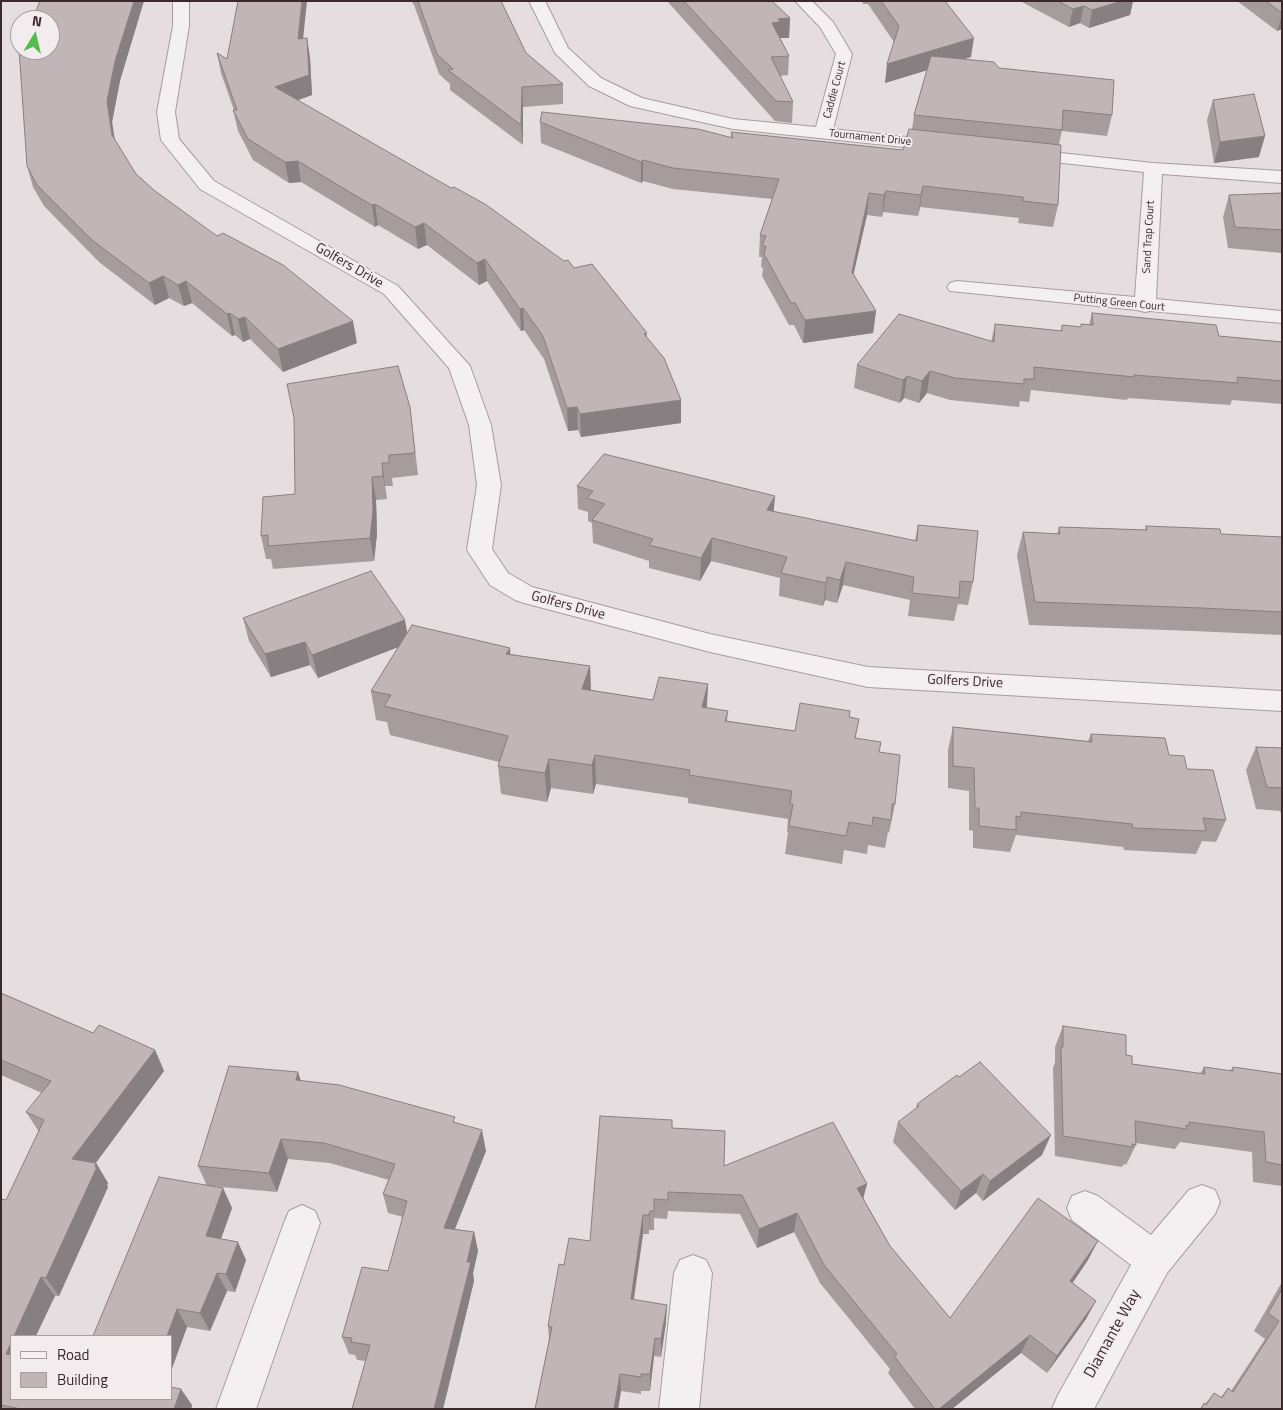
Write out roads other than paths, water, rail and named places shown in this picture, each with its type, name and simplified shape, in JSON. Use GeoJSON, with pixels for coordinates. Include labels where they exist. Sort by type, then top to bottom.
{"type":"FeatureCollection","features":[{"type":"Feature","properties":{"kind":"street","name":"Golfers Drive"},"geometry":{"type":"LineString","coordinates":[[181,1],[182,26],[166,112],[170,140],[207,185],[391,290],[459,366],[480,425],[489,485],[479,550],[499,579],[524,594],[710,644],[868,676],[1282,701]]}},
{"type":"Feature","properties":{"kind":"street","name":"Tournament Drive"},"geometry":{"type":"LineString","coordinates":[[537,1],[561,50],[595,82],[636,102],[732,124],[959,147]]}},
{"type":"Feature","properties":{"kind":"street","name":"Caddie Court"},"geometry":{"type":"LineString","coordinates":[[803,1],[827,25],[844,54],[823,133]]}},
{"type":"Feature","properties":{"kind":"street"},"geometry":{"type":"LineString","coordinates":[[1007,152],[1152,168],[1282,177]]}},
{"type":"Feature","properties":{"kind":"street","name":"Sand Trap Court"},"geometry":{"type":"LineString","coordinates":[[1146,306],[1152,168]]}},
{"type":"Feature","properties":{"kind":"street","name":"Putting Green Court"},"geometry":{"type":"LineString","coordinates":[[957,287],[1146,306],[1282,317]]}},
{"type":"Feature","properties":{"kind":"street","name":"Diamante Way"},"geometry":{"type":"LineString","coordinates":[[1072,1409],[1154,1260],[1202,1202]]}},
{"type":"Feature","properties":{"kind":"street"},"geometry":{"type":"LineString","coordinates":[[1085,1208],[1154,1260]]}},
{"type":"Feature","properties":{"kind":"street"},"geometry":{"type":"LineString","coordinates":[[236,1409],[302,1223]]}},
{"type":"Feature","properties":{"kind":"street"},"geometry":{"type":"LineString","coordinates":[[679,1409],[693,1273]]}}]}
